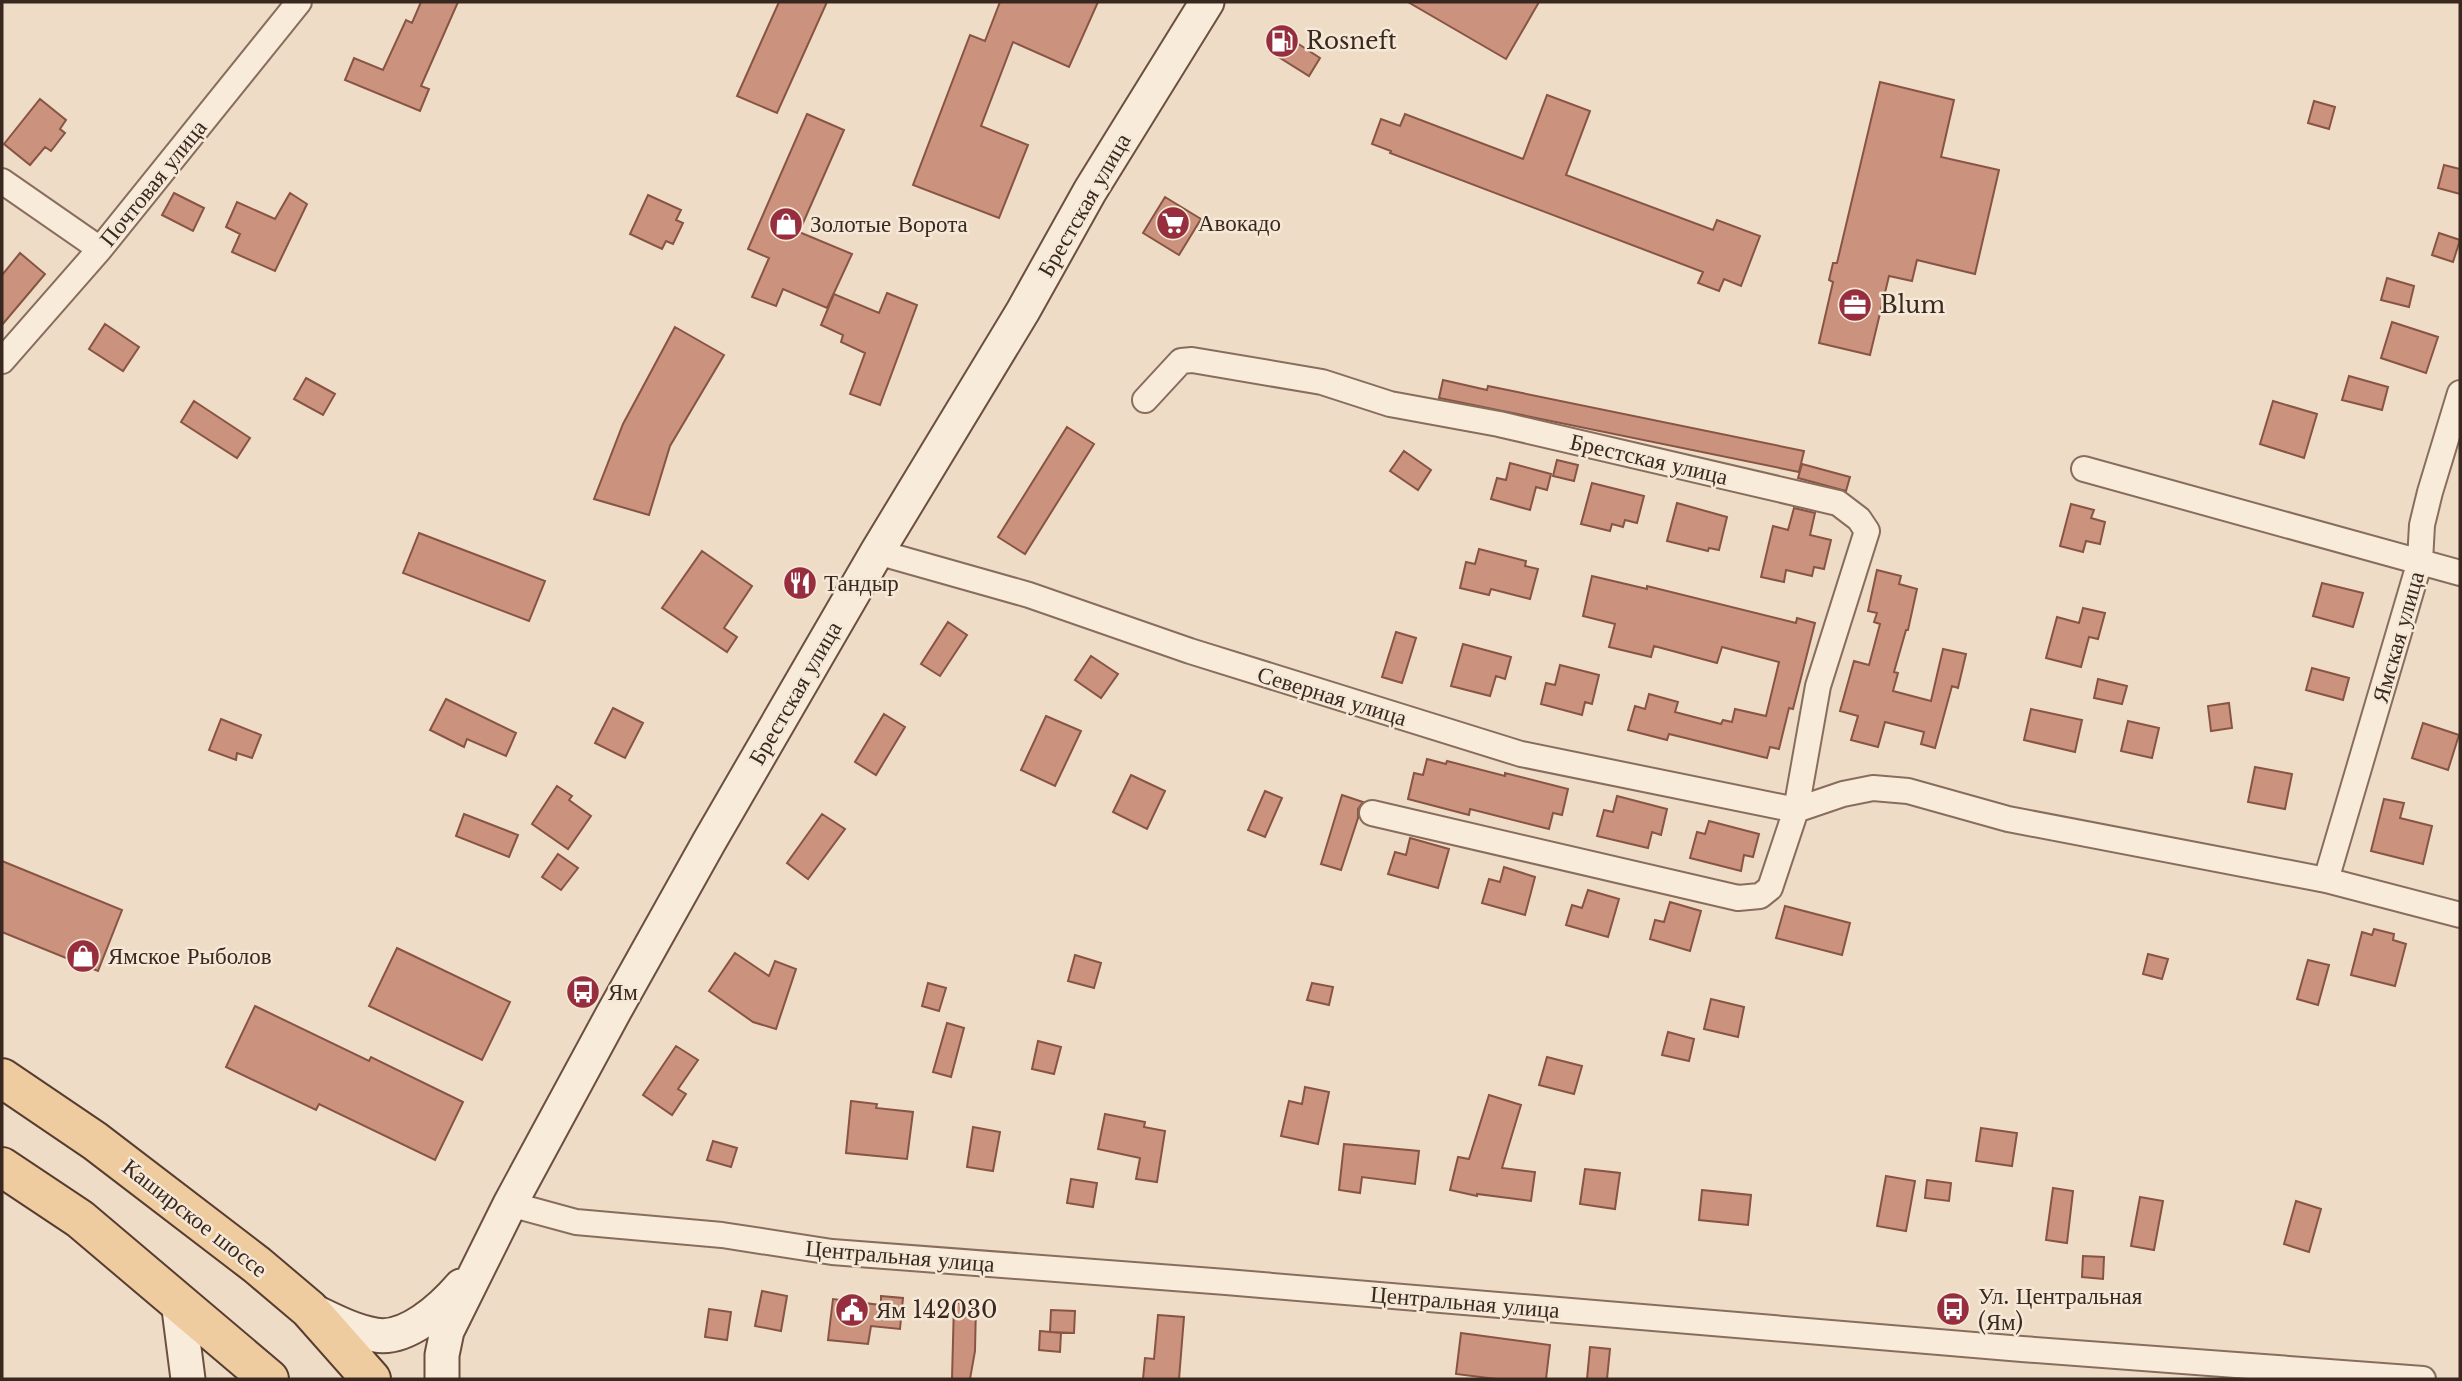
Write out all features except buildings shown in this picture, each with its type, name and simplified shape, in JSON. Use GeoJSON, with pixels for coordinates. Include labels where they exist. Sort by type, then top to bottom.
{"type":"FeatureCollection","features":[{"type":"Feature","properties":{"kind":"main road","name":"Брестская улица"},"geometry":{"type":"LineString","coordinates":[[442,1379],[442,1355],[447,1331],[510,1204],[709,842],[877,552],[1023,311],[1090,191],[1207,2]]}},
{"type":"Feature","properties":{"kind":"main road","name":"Каширское шоссе"},"geometry":{"type":"LineString","coordinates":[[2,1078],[95,1141],[257,1265],[309,1309],[371,1379]]}},
{"type":"Feature","properties":{"kind":"main road"},"geometry":{"type":"LineString","coordinates":[[2,1167],[80,1219],[269,1379]]}},
{"type":"Feature","properties":{"kind":"main road","name":"Брестская улица"},"geometry":{"type":"LineString","coordinates":[[309,1309],[343,1325],[377,1336],[405,1331],[437,1313],[487,1251]]}},
{"type":"Feature","properties":{"kind":"main road"},"geometry":{"type":"LineString","coordinates":[[178,1301],[188,1379]]}},
{"type":"Feature","properties":{"kind":"street","name":"Почтовая улица"},"geometry":{"type":"LineString","coordinates":[[2,361],[100,249],[299,2]]}},
{"type":"Feature","properties":{"kind":"street"},"geometry":{"type":"LineString","coordinates":[[2,181],[100,249]]}},
{"type":"Feature","properties":{"kind":"street","name":"Брестская улица"},"geometry":{"type":"LineString","coordinates":[[1145,400],[1181,361],[1192,360],[1322,382],[1390,404],[1499,424],[1838,503],[1859,519],[1867,531],[1818,686],[1795,814]]}},
{"type":"Feature","properties":{"kind":"street","name":"Ямская улица"},"geometry":{"type":"LineString","coordinates":[[2326,880],[2420,561],[2422,525],[2460,393]]}},
{"type":"Feature","properties":{"kind":"street"},"geometry":{"type":"LineString","coordinates":[[2084,468],[2460,573]]}},
{"type":"Feature","properties":{"kind":"street","name":"Северная улица"},"geometry":{"type":"LineString","coordinates":[[877,552],[1029,595],[1190,652],[1521,754],[1795,814]]}},
{"type":"Feature","properties":{"kind":"street"},"geometry":{"type":"LineString","coordinates":[[1371,813],[1738,898],[1760,896],[1770,888],[1795,814],[1843,794],[1873,788],[1908,791],[2008,819],[2326,880],[2460,915]]}},
{"type":"Feature","properties":{"kind":"street","name":"Центральная улица"},"geometry":{"type":"LineString","coordinates":[[510,1204],[576,1222],[722,1235],[832,1252],[2423,1379]]}},
{"type":"Feature","properties":{"kind":"place","name":"Rosneft"},"geometry":{"type":"Point","coordinates":[1282,41]}},
{"type":"Feature","properties":{"kind":"place","name":"Авокадо"},"geometry":{"type":"Point","coordinates":[1173,223]}},
{"type":"Feature","properties":{"kind":"place","name":"Золотые Ворота"},"geometry":{"type":"Point","coordinates":[786,224]}},
{"type":"Feature","properties":{"kind":"place","name":"Blum"},"geometry":{"type":"Point","coordinates":[1855,305]}},
{"type":"Feature","properties":{"kind":"place","name":"Тандыр"},"geometry":{"type":"Point","coordinates":[800,583]}},
{"type":"Feature","properties":{"kind":"place","name":"Ямское Рыболов"},"geometry":{"type":"Point","coordinates":[83,956]}},
{"type":"Feature","properties":{"kind":"place","name":"Ям"},"geometry":{"type":"Point","coordinates":[583,992]}},
{"type":"Feature","properties":{"kind":"place","name":"Ул. Центральная (Ям)"},"geometry":{"type":"Point","coordinates":[1953,1309]}},
{"type":"Feature","properties":{"kind":"place","name":"Ям 142030"},"geometry":{"type":"Point","coordinates":[852,1310]}}]}
